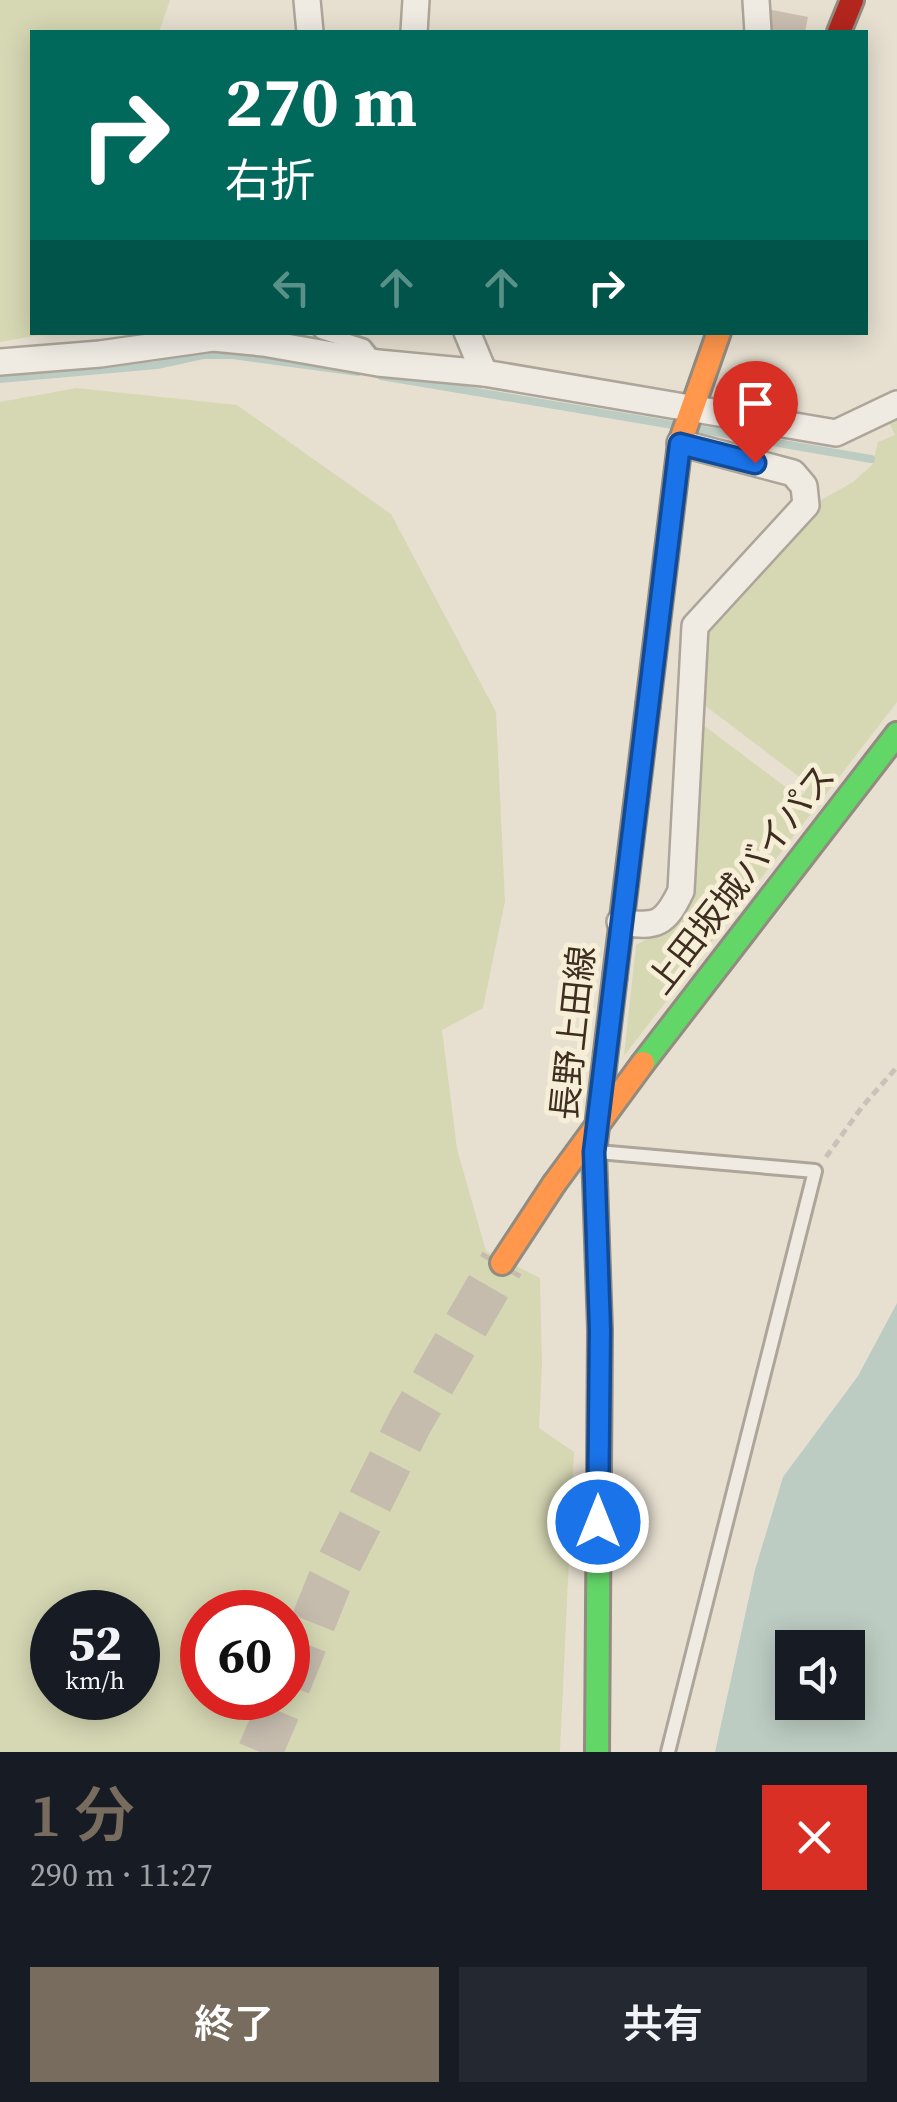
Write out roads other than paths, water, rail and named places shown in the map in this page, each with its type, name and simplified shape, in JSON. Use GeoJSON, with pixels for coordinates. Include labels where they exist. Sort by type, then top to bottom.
{"type":"FeatureCollection","features":[{"type":"Feature","properties":{"kind":"main road"},"geometry":{"type":"LineString","coordinates":[[840,30],[852,0]]}},
{"type":"Feature","properties":{"kind":"main road","name":"長野上田線"},"geometry":{"type":"LineString","coordinates":[[596,1752],[600,1330],[594,1152],[620,922],[686,425],[718,335]]}},
{"type":"Feature","properties":{"kind":"main road","name":"上田坂城バイパス"},"geometry":{"type":"LineString","coordinates":[[502,1263],[554,1184],[643,1063],[897,734]]}},
{"type":"Feature","properties":{"kind":"street"},"geometry":{"type":"LineString","coordinates":[[308,0],[310,30]]}},
{"type":"Feature","properties":{"kind":"street"},"geometry":{"type":"LineString","coordinates":[[414,30],[416,0]]}},
{"type":"Feature","properties":{"kind":"street"},"geometry":{"type":"LineString","coordinates":[[756,0],[758,30]]}},
{"type":"Feature","properties":{"kind":"street"},"geometry":{"type":"LineString","coordinates":[[0,362],[100,354],[216,335],[378,362],[484,373],[686,425],[793,473],[804,486],[806,504],[695,626],[680,891],[670,913],[656,924],[620,922]]}},
{"type":"Feature","properties":{"kind":"street"},"geometry":{"type":"LineString","coordinates":[[469,335],[484,373]]}},
{"type":"Feature","properties":{"kind":"street"},"geometry":{"type":"LineString","coordinates":[[686,425],[836,433],[897,404]]}},
{"type":"Feature","properties":{"kind":"lane"},"geometry":{"type":"LineString","coordinates":[[331,335],[364,346],[378,362]]}},
{"type":"Feature","properties":{"kind":"lane"},"geometry":{"type":"LineString","coordinates":[[594,1152],[816,1171],[668,1752]]}},
{"type":"Feature","properties":{"kind":"waterway"},"geometry":{"type":"LineString","coordinates":[[0,379],[157,365],[203,355],[233,355],[358,372]]}},
{"type":"Feature","properties":{"kind":"waterway"},"geometry":{"type":"LineString","coordinates":[[381,376],[673,425]]}},
{"type":"Feature","properties":{"kind":"waterway"},"geometry":{"type":"LineString","coordinates":[[697,429],[871,459]]}},
{"type":"Feature","properties":{"kind":"tunnel"},"geometry":{"type":"LineString","coordinates":[[310,1630],[329,1583],[410,1422],[502,1263]]}},
{"type":"Feature","properties":{"kind":"tunnel"},"geometry":{"type":"LineString","coordinates":[[260,1752],[274,1720]]}}]}
